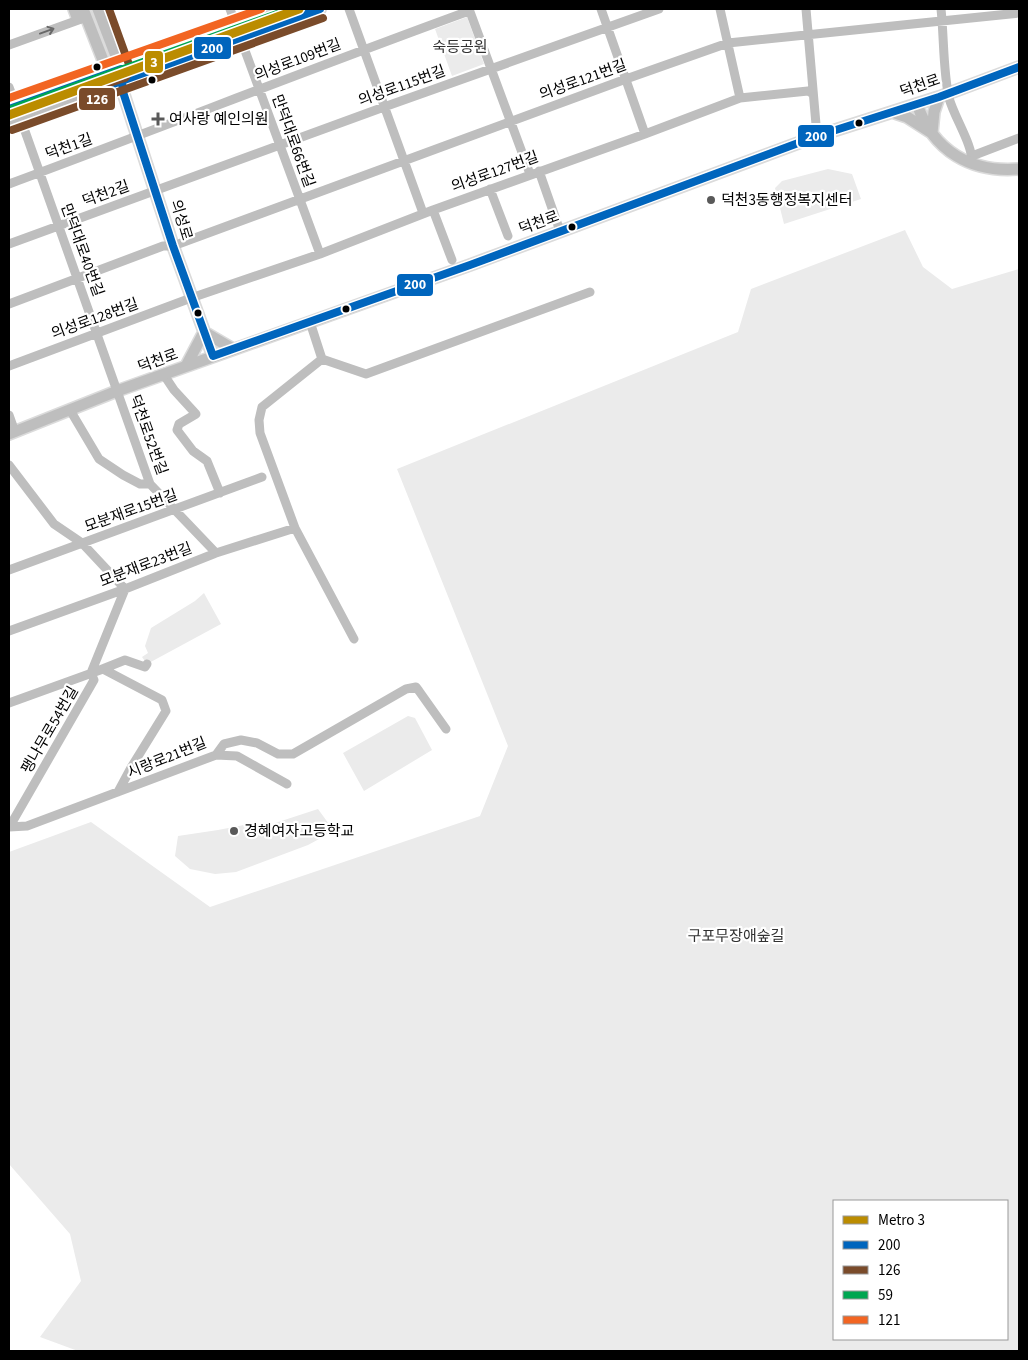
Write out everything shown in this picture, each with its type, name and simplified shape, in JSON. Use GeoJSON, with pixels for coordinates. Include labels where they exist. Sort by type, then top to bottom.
{"type":"FeatureCollection","features":[{"type":"Feature","properties":{"kind":"main road"},"geometry":{"type":"LineString","coordinates":[[13,114],[120,85],[290,9]]}},
{"type":"Feature","properties":{"kind":"main road"},"geometry":{"type":"LineString","coordinates":[[13,114],[108,73],[320,9]]}},
{"type":"Feature","properties":{"kind":"main road","name":"의성로"},"geometry":{"type":"LineString","coordinates":[[81,12],[96,40],[108,73],[120,85]]}},
{"type":"Feature","properties":{"kind":"main road","name":"의성로"},"geometry":{"type":"LineString","coordinates":[[101,12],[104,34],[108,37],[121,69],[120,85],[173,246],[213,356]]}},
{"type":"Feature","properties":{"kind":"main road"},"geometry":{"type":"LineString","coordinates":[[96,40],[101,47],[106,48],[108,37]]}},
{"type":"Feature","properties":{"kind":"main road","name":"덕천로"},"geometry":{"type":"LineString","coordinates":[[12,433],[117,391],[560,232],[817,136],[944,95],[1019,67]]}},
{"type":"Feature","properties":{"kind":"main road"},"geometry":{"type":"LineString","coordinates":[[932,133],[934,112],[944,95]]}},
{"type":"Feature","properties":{"kind":"main road"},"geometry":{"type":"LineString","coordinates":[[917,104],[921,115],[937,142],[949,152],[972,159],[984,167],[1019,170]]}},
{"type":"Feature","properties":{"kind":"main road"},"geometry":{"type":"LineString","coordinates":[[892,112],[907,117],[932,133]]}},
{"type":"Feature","properties":{"kind":"main road"},"geometry":{"type":"LineString","coordinates":[[186,366],[204,332],[233,349]]}},
{"type":"Feature","properties":{"kind":"street","name":"만덕대로66번길"},"geometry":{"type":"LineString","coordinates":[[230,9],[320,254]]}},
{"type":"Feature","properties":{"kind":"street"},"geometry":{"type":"LineString","coordinates":[[349,9],[423,214]]}},
{"type":"Feature","properties":{"kind":"street"},"geometry":{"type":"LineString","coordinates":[[601,9],[645,134]]}},
{"type":"Feature","properties":{"kind":"street","name":"의성로115번길"},"geometry":{"type":"LineString","coordinates":[[156,190],[384,106],[658,9]]}},
{"type":"Feature","properties":{"kind":"street"},"geometry":{"type":"LineString","coordinates":[[720,9],[740,98]]}},
{"type":"Feature","properties":{"kind":"street"},"geometry":{"type":"LineString","coordinates":[[806,9],[817,136]]}},
{"type":"Feature","properties":{"kind":"street"},"geometry":{"type":"LineString","coordinates":[[941,9],[944,95],[959,124],[972,159],[1019,138]]}},
{"type":"Feature","properties":{"kind":"street"},"geometry":{"type":"LineString","coordinates":[[469,10],[511,121],[560,232]]}},
{"type":"Feature","properties":{"kind":"street","name":"의성로109번길"},"geometry":{"type":"LineString","coordinates":[[138,136],[469,10]]}},
{"type":"Feature","properties":{"kind":"street"},"geometry":{"type":"LineString","coordinates":[[9,45],[81,12]]}},
{"type":"Feature","properties":{"kind":"street","name":"의성로121번길"},"geometry":{"type":"LineString","coordinates":[[9,304],[77,280],[163,246],[173,246],[626,79],[728,44],[1019,13]]}},
{"type":"Feature","properties":{"kind":"street","name":"만덕대로40번길"},"geometry":{"type":"LineString","coordinates":[[9,87],[13,114],[40,172],[117,391]]}},
{"type":"Feature","properties":{"kind":"street","name":"의성로127번길"},"geometry":{"type":"LineString","coordinates":[[191,298],[320,254],[433,210],[740,98],[808,91],[812,94]]}},
{"type":"Feature","properties":{"kind":"street","name":"덕천1길"},"geometry":{"type":"LineString","coordinates":[[9,184],[138,136]]}},
{"type":"Feature","properties":{"kind":"street"},"geometry":{"type":"LineString","coordinates":[[490,189],[508,236]]}},
{"type":"Feature","properties":{"kind":"street","name":"덕천2길"},"geometry":{"type":"LineString","coordinates":[[9,244],[156,190]]}},
{"type":"Feature","properties":{"kind":"street"},"geometry":{"type":"LineString","coordinates":[[433,210],[452,260]]}},
{"type":"Feature","properties":{"kind":"street"},"geometry":{"type":"LineString","coordinates":[[322,359],[366,374],[590,292]]}},
{"type":"Feature","properties":{"kind":"street","name":"의성로128번길"},"geometry":{"type":"LineString","coordinates":[[9,366],[191,298]]}},
{"type":"Feature","properties":{"kind":"street"},"geometry":{"type":"LineString","coordinates":[[310,322],[322,359]]}},
{"type":"Feature","properties":{"kind":"street"},"geometry":{"type":"LineString","coordinates":[[322,359],[262,407],[259,420],[260,433],[294,528],[354,639]]}},
{"type":"Feature","properties":{"kind":"street"},"geometry":{"type":"LineString","coordinates":[[164,375],[174,390],[196,414],[179,424],[177,430],[193,452],[207,462],[220,493]]}},
{"type":"Feature","properties":{"kind":"street","name":"덕천로52번길"},"geometry":{"type":"LineString","coordinates":[[117,391],[150,484],[216,553]]}},
{"type":"Feature","properties":{"kind":"street"},"geometry":{"type":"LineString","coordinates":[[70,410],[99,459],[123,476],[140,484],[150,484]]}},
{"type":"Feature","properties":{"kind":"street"},"geometry":{"type":"LineString","coordinates":[[9,415],[12,433]]}},
{"type":"Feature","properties":{"kind":"street"},"geometry":{"type":"LineString","coordinates":[[9,465],[54,524],[82,543],[125,589],[91,673]]}},
{"type":"Feature","properties":{"kind":"street","name":"모분재로15번길"},"geometry":{"type":"LineString","coordinates":[[9,570],[262,477]]}},
{"type":"Feature","properties":{"kind":"street","name":"모분재로23번길"},"geometry":{"type":"LineString","coordinates":[[9,631],[125,589],[216,553],[294,528]]}},
{"type":"Feature","properties":{"kind":"street"},"geometry":{"type":"LineString","coordinates":[[91,673],[125,660],[145,667],[147,664]]}},
{"type":"Feature","properties":{"kind":"street"},"geometry":{"type":"LineString","coordinates":[[9,703],[102,669],[162,700],[166,711],[118,792]]}},
{"type":"Feature","properties":{"kind":"street","name":"팽나무로54번길"},"geometry":{"type":"LineString","coordinates":[[9,827],[94,680],[91,673]]}},
{"type":"Feature","properties":{"kind":"street","name":"시랑로21번길"},"geometry":{"type":"LineString","coordinates":[[9,827],[27,826],[216,755],[224,744],[241,740],[258,743],[278,754],[293,754],[406,689],[416,687],[446,729]]}},
{"type":"Feature","properties":{"kind":"street"},"geometry":{"type":"LineString","coordinates":[[216,755],[237,756],[287,784]]}},
{"type":"Feature","properties":{"kind":"green space","name":"숙등공원"},"geometry":{"type":"Polygon","coordinates":[[[467,17],[484,64],[452,76],[435,29],[467,17]]]}},
{"type":"Feature","properties":{"kind":"green space"},"geometry":{"type":"Polygon","coordinates":[[[828,169],[852,174],[861,199],[784,224],[775,188],[782,181],[828,169]]]}},
{"type":"Feature","properties":{"kind":"green space","name":"구포무장애숲길"},"geometry":{"type":"Polygon","coordinates":[[[905,230],[923,267],[952,289],[1019,269],[1019,1351],[78,1351],[40,1337],[81,1281],[70,1234],[9,1164],[9,852],[91,822],[210,907],[480,816],[508,746],[397,469],[738,332],[751,289],[905,230]]]}},
{"type":"Feature","properties":{"kind":"green space"},"geometry":{"type":"Polygon","coordinates":[[[204,593],[221,624],[147,664],[142,657],[148,653],[145,646],[151,628],[195,601],[204,593]]]}},
{"type":"Feature","properties":{"kind":"green space"},"geometry":{"type":"Polygon","coordinates":[[[408,716],[415,718],[432,750],[364,791],[343,753],[408,716]]]}},
{"type":"Feature","properties":{"kind":"green space"},"geometry":{"type":"Polygon","coordinates":[[[318,809],[334,831],[308,845],[236,872],[215,874],[190,869],[175,856],[178,836],[254,823],[263,827],[318,809]]]}},
{"type":"Feature","properties":{"kind":"metro line","name":"3"},"geometry":{"type":"LineString","coordinates":[[9,115],[299,9]]}},
{"type":"Feature","properties":{"kind":"transit line","name":"126"},"geometry":{"type":"LineString","coordinates":[[97,87],[125,78],[131,70],[109,9]]}},
{"type":"Feature","properties":{"kind":"transit line","name":"121"},"geometry":{"type":"LineString","coordinates":[[9,98],[261,9]]}},
{"type":"Feature","properties":{"kind":"transit line","name":"59"},"geometry":{"type":"LineString","coordinates":[[9,110],[291,9]]}},
{"type":"Feature","properties":{"kind":"transit line","name":"200"},"geometry":{"type":"LineString","coordinates":[[105,87],[320,9]]}},
{"type":"Feature","properties":{"kind":"transit line","name":"126"},"geometry":{"type":"LineString","coordinates":[[12,130],[323,18]]}},
{"type":"Feature","properties":{"kind":"transit line","name":"200"},"geometry":{"type":"LineString","coordinates":[[213,356],[470,265],[817,136],[939,97],[1019,67]]}},
{"type":"Feature","properties":{"kind":"transit line","name":"200"},"geometry":{"type":"LineString","coordinates":[[9,109],[121,69],[123,92],[173,246],[213,356]]}},
{"type":"Feature","properties":{"kind":"place","name":"여사랑 예인의원"},"geometry":{"type":"Point","coordinates":[158,119]}},
{"type":"Feature","properties":{"kind":"place","name":"덕천3동행정복지센터"},"geometry":{"type":"Point","coordinates":[711,200]}},
{"type":"Feature","properties":{"kind":"place","name":"경혜여자고등학교"},"geometry":{"type":"Point","coordinates":[234,831]}}]}
